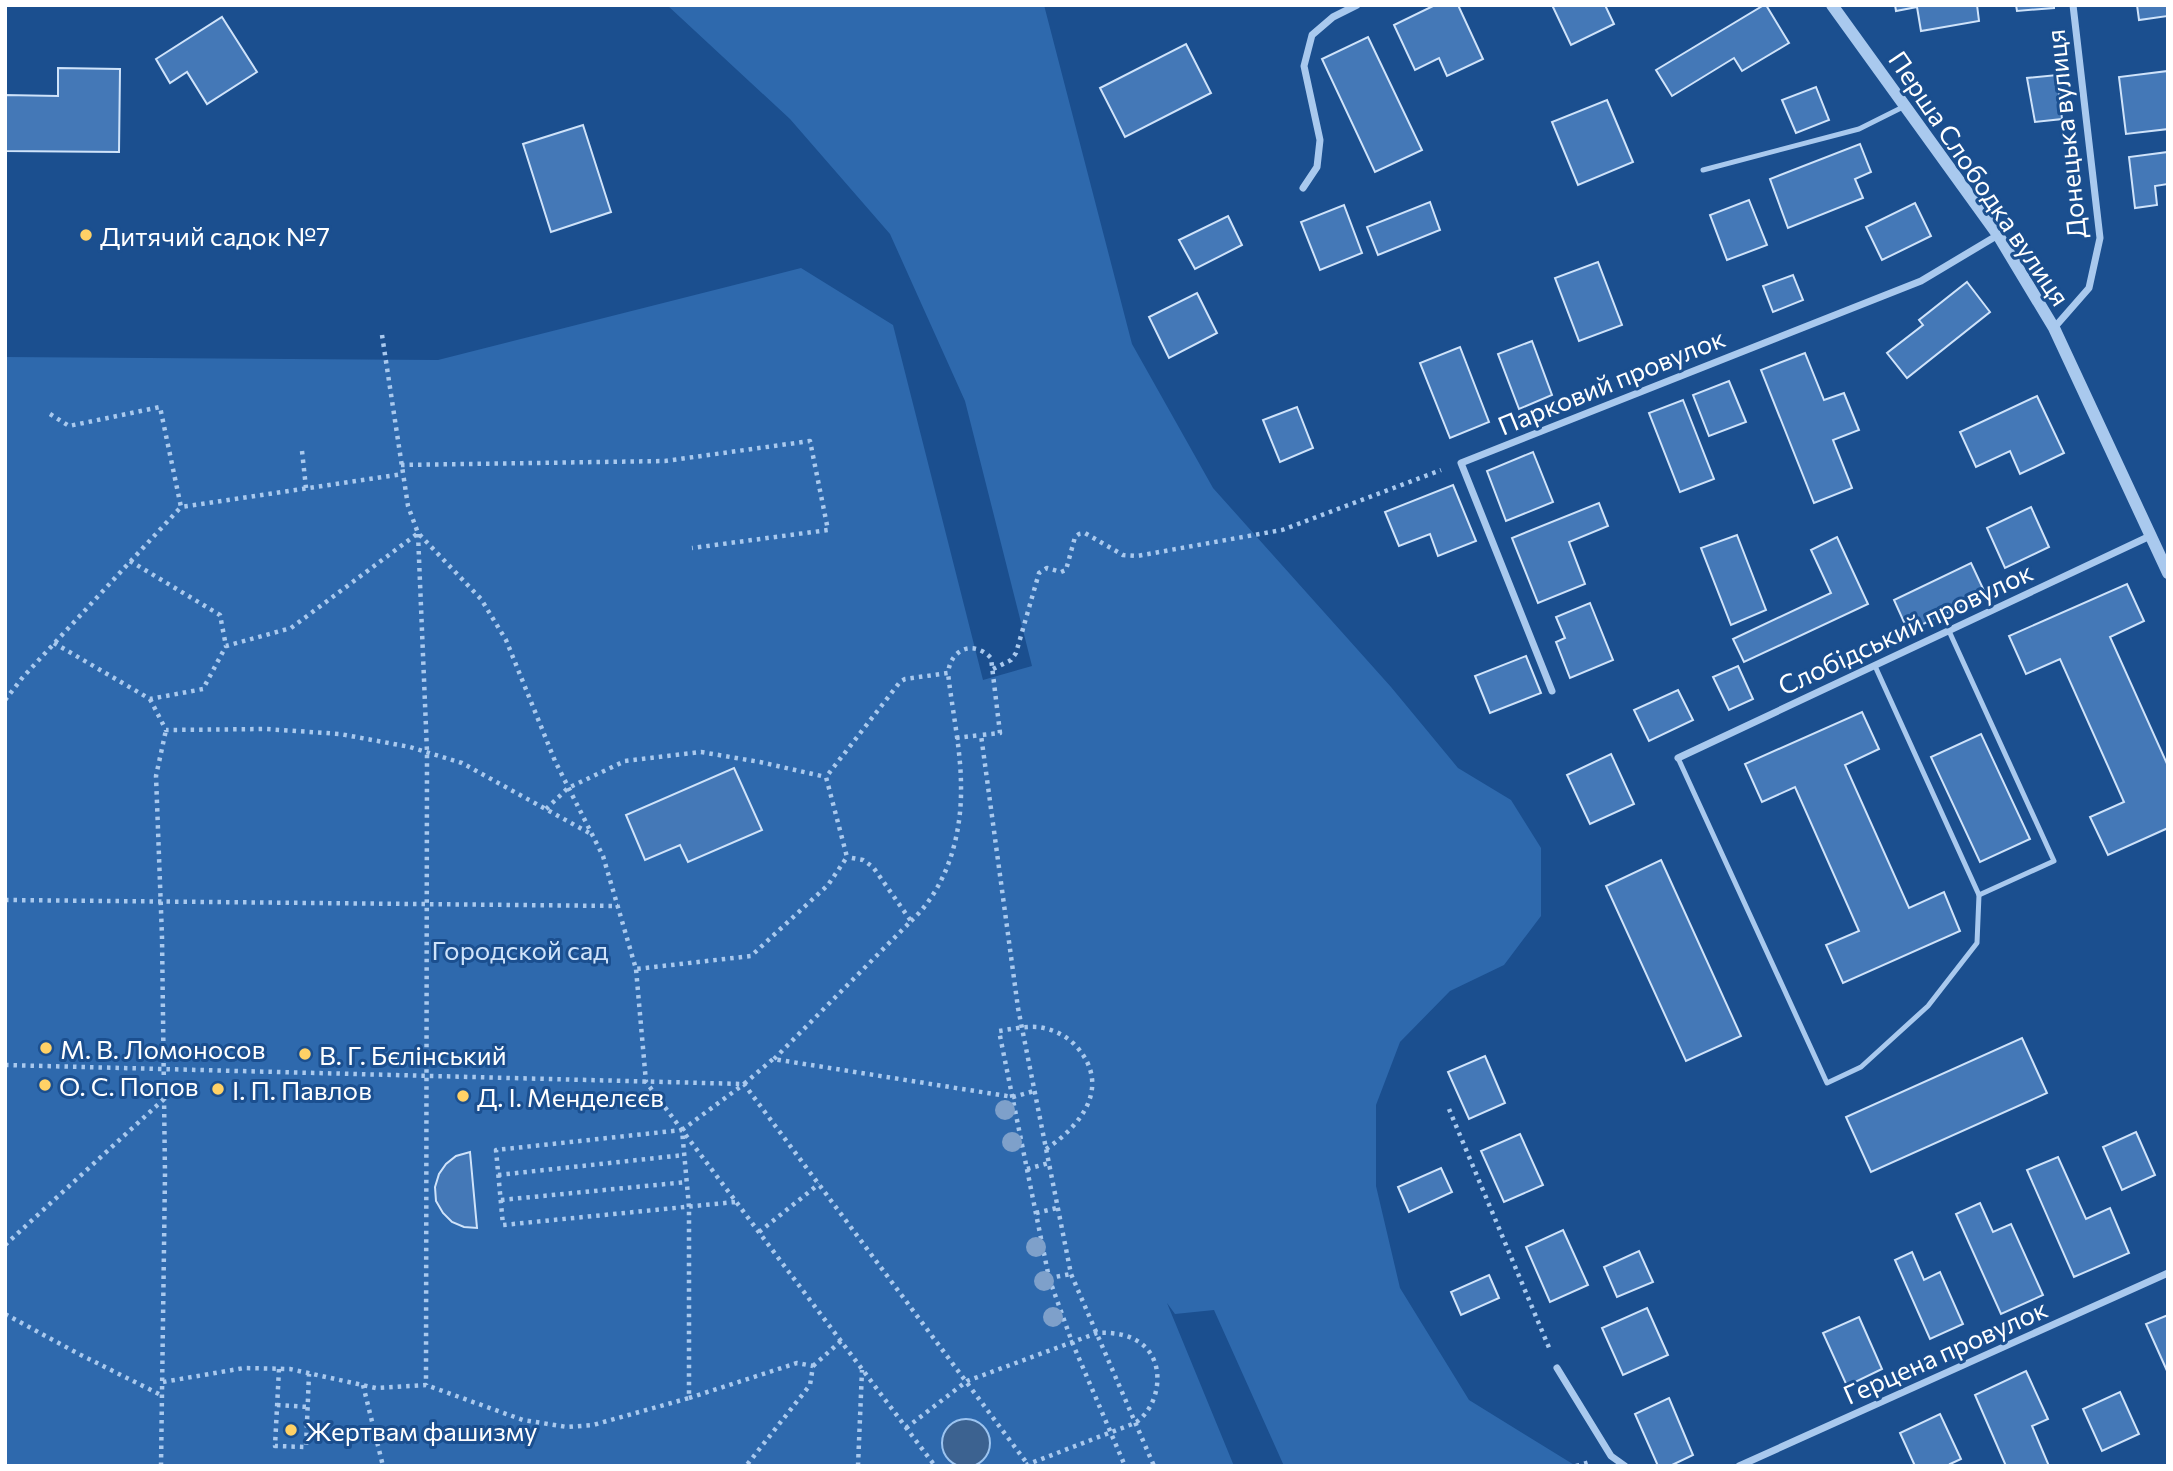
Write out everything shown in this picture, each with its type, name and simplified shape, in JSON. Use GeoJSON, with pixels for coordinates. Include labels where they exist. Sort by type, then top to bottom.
{"type":"FeatureCollection","features":[{"type":"Feature","properties":{"kind":"street"},"geometry":{"type":"LineString","coordinates":[[1303,188],[1317,167],[1320,140],[1304,66],[1312,35],[1333,17],[1357,5]]}},
{"type":"Feature","properties":{"kind":"street","name":"Перша Слободка вулиця"},"geometry":{"type":"LineString","coordinates":[[1832,5],[1998,235],[2054,328],[2158,542],[2168,573]]}},
{"type":"Feature","properties":{"kind":"street","name":"Донецька вулиця"},"geometry":{"type":"LineString","coordinates":[[2054,328],[2089,288],[2100,238],[2073,5]]}},
{"type":"Feature","properties":{"kind":"street","name":"Парковий провулок"},"geometry":{"type":"LineString","coordinates":[[1461,463],[1921,281],[1998,235]]}},
{"type":"Feature","properties":{"kind":"street"},"geometry":{"type":"LineString","coordinates":[[1461,463],[1552,691]]}},
{"type":"Feature","properties":{"kind":"street","name":"Слобідський провулок"},"geometry":{"type":"LineString","coordinates":[[1678,758],[1949,631],[2158,542]]}},
{"type":"Feature","properties":{"kind":"street","name":"Герцена провулок"},"geometry":{"type":"LineString","coordinates":[[1739,1466],[2168,1273]]}},
{"type":"Feature","properties":{"kind":"street"},"geometry":{"type":"LineString","coordinates":[[1557,1368],[1611,1456],[1625,1466]]}},
{"type":"Feature","properties":{"kind":"lane"},"geometry":{"type":"LineString","coordinates":[[1703,170],[1860,129],[1906,106]]}},
{"type":"Feature","properties":{"kind":"lane"},"geometry":{"type":"LineString","coordinates":[[1949,631],[2054,860],[1979,895]]}},
{"type":"Feature","properties":{"kind":"lane"},"geometry":{"type":"LineString","coordinates":[[1678,758],[1827,1083],[1861,1067],[1928,1006],[1977,943],[1979,895],[1875,666]]}},
{"type":"Feature","properties":{"kind":"path"},"geometry":{"type":"LineString","coordinates":[[382,335],[408,506],[418,533],[427,752],[426,1385]]}},
{"type":"Feature","properties":{"kind":"path"},"geometry":{"type":"LineString","coordinates":[[50,414],[69,426],[160,407],[181,507]]}},
{"type":"Feature","properties":{"kind":"path"},"geometry":{"type":"LineString","coordinates":[[401,465],[665,460],[810,441],[828,530],[692,548]]}},
{"type":"Feature","properties":{"kind":"path"},"geometry":{"type":"LineString","coordinates":[[302,451],[306,488]]}},
{"type":"Feature","properties":{"kind":"path"},"geometry":{"type":"LineString","coordinates":[[993,669],[1010,660],[1016,653],[1039,573],[1047,568],[1061,572],[1066,570],[1075,537],[1079,534],[1085,533],[1123,555],[1130,556],[1243,537],[1298,525],[1461,463]]}},
{"type":"Feature","properties":{"kind":"path"},"geometry":{"type":"LineString","coordinates":[[5,700],[54,643],[181,507],[403,474]]}},
{"type":"Feature","properties":{"kind":"path"},"geometry":{"type":"LineString","coordinates":[[226,646],[291,628],[418,533]]}},
{"type":"Feature","properties":{"kind":"path"},"geometry":{"type":"LineString","coordinates":[[418,533],[481,599],[506,640],[555,761],[603,856],[636,968],[646,1082],[935,1466]]}},
{"type":"Feature","properties":{"kind":"path"},"geometry":{"type":"LineString","coordinates":[[131,561],[220,615],[226,646],[203,689],[149,699]]}},
{"type":"Feature","properties":{"kind":"path"},"geometry":{"type":"LineString","coordinates":[[54,643],[149,699],[166,730],[156,776],[164,1099],[162,1466]]}},
{"type":"Feature","properties":{"kind":"path"},"geometry":{"type":"LineString","coordinates":[[735,1202],[503,1226],[496,1150],[682,1130],[773,1059],[927,906],[944,876],[951,855],[961,787],[948,673],[958,651],[966,648],[984,651],[991,658],[1000,733],[956,738]]}},
{"type":"Feature","properties":{"kind":"path"},"geometry":{"type":"LineString","coordinates":[[826,777],[900,682],[948,673]]}},
{"type":"Feature","properties":{"kind":"path"},"geometry":{"type":"LineString","coordinates":[[166,730],[266,729],[340,734],[410,747],[462,764],[592,834]]}},
{"type":"Feature","properties":{"kind":"path"},"geometry":{"type":"LineString","coordinates":[[981,735],[1022,1028],[1071,1274],[1154,1466]]}},
{"type":"Feature","properties":{"kind":"path"},"geometry":{"type":"LineString","coordinates":[[546,809],[568,788],[625,761],[701,752],[826,777]]}},
{"type":"Feature","properties":{"kind":"path"},"geometry":{"type":"LineString","coordinates":[[636,968],[751,956],[828,885],[847,858],[826,777]]}},
{"type":"Feature","properties":{"kind":"path"},"geometry":{"type":"LineString","coordinates":[[847,858],[863,860],[873,867],[911,921]]}},
{"type":"Feature","properties":{"kind":"path"},"geometry":{"type":"LineString","coordinates":[[5,900],[618,906]]}},
{"type":"Feature","properties":{"kind":"path"},"geometry":{"type":"LineString","coordinates":[[1046,1149],[1080,1120],[1093,1089],[1088,1062],[1070,1039],[1047,1029],[999,1031],[1048,1278],[1125,1466]]}},
{"type":"Feature","properties":{"kind":"path"},"geometry":{"type":"LineString","coordinates":[[773,1059],[1013,1097],[1034,1091]]}},
{"type":"Feature","properties":{"kind":"path"},"geometry":{"type":"LineString","coordinates":[[5,1065],[744,1084]]}},
{"type":"Feature","properties":{"kind":"path"},"geometry":{"type":"LineString","coordinates":[[744,1084],[967,1381],[1027,1465],[1135,1423],[1145,1416],[1158,1390],[1152,1359],[1138,1341],[1110,1332],[1097,1333],[967,1381],[906,1427]]}},
{"type":"Feature","properties":{"kind":"path"},"geometry":{"type":"LineString","coordinates":[[5,1245],[164,1099]]}},
{"type":"Feature","properties":{"kind":"path"},"geometry":{"type":"LineString","coordinates":[[1449,1109],[1557,1368]]}},
{"type":"Feature","properties":{"kind":"path"},"geometry":{"type":"LineString","coordinates":[[682,1130],[689,1207],[689,1398]]}},
{"type":"Feature","properties":{"kind":"path"},"geometry":{"type":"LineString","coordinates":[[498,1175],[684,1155]]}},
{"type":"Feature","properties":{"kind":"path"},"geometry":{"type":"LineString","coordinates":[[1027,1169],[1049,1163]]}},
{"type":"Feature","properties":{"kind":"path"},"geometry":{"type":"LineString","coordinates":[[501,1200],[687,1182]]}},
{"type":"Feature","properties":{"kind":"path"},"geometry":{"type":"LineString","coordinates":[[759,1232],[819,1184]]}},
{"type":"Feature","properties":{"kind":"path"},"geometry":{"type":"LineString","coordinates":[[1036,1213],[1058,1208]]}},
{"type":"Feature","properties":{"kind":"path"},"geometry":{"type":"LineString","coordinates":[[1048,1278],[1071,1274]]}},
{"type":"Feature","properties":{"kind":"path"},"geometry":{"type":"LineString","coordinates":[[5,1314],[163,1396]]}},
{"type":"Feature","properties":{"kind":"path"},"geometry":{"type":"LineString","coordinates":[[746,1466],[810,1385],[813,1366],[841,1341]]}},
{"type":"Feature","properties":{"kind":"path"},"geometry":{"type":"LineString","coordinates":[[163,1382],[244,1368],[279,1369],[376,1388],[426,1385],[523,1420],[567,1427],[593,1425],[689,1398],[796,1363],[813,1366]]}},
{"type":"Feature","properties":{"kind":"path"},"geometry":{"type":"LineString","coordinates":[[279,1369],[275,1446],[306,1447],[309,1374]]}},
{"type":"Feature","properties":{"kind":"path"},"geometry":{"type":"LineString","coordinates":[[859,1466],[862,1369]]}},
{"type":"Feature","properties":{"kind":"path"},"geometry":{"type":"LineString","coordinates":[[363,1385],[383,1466]]}},
{"type":"Feature","properties":{"kind":"path"},"geometry":{"type":"LineString","coordinates":[[277,1405],[308,1407]]}},
{"type":"Feature","properties":{"kind":"green space","name":"Городской сад"},"geometry":{"type":"Polygon","coordinates":[[[667,5],[1044,5],[1132,344],[1213,488],[1391,687],[1458,768],[1511,800],[1541,848],[1541,916],[1504,965],[1450,991],[1400,1042],[1376,1105],[1376,1186],[1400,1288],[1469,1400],[1576,1466],[1284,1466],[1214,1310],[1175,1314],[1167,1303],[1234,1466],[5,1466],[5,357],[438,360],[801,268],[893,325],[983,680],[1032,666],[965,401],[890,234],[790,119],[667,5]]]}},
{"type":"Feature","properties":{"kind":"shaded area"},"geometry":{"type":"Polygon","coordinates":[[[966,1419],[983,1426],[990,1443],[983,1460],[966,1467],[949,1460],[942,1443],[949,1426],[966,1419]]]}},
{"type":"Feature","properties":{"kind":"building"},"geometry":{"type":"Polygon","coordinates":[[[1435,5],[1458,5],[1483,59],[1447,76],[1439,58],[1415,70],[1394,25],[1435,5]]]}},
{"type":"Feature","properties":{"kind":"building"},"geometry":{"type":"Polygon","coordinates":[[[1552,5],[1605,5],[1614,24],[1571,45],[1552,5]]]}},
{"type":"Feature","properties":{"kind":"building"},"geometry":{"type":"Polygon","coordinates":[[[1764,5],[1789,43],[1742,71],[1734,58],[1672,96],[1656,70],[1764,5]]]}},
{"type":"Feature","properties":{"kind":"building"},"geometry":{"type":"Polygon","coordinates":[[[1895,5],[1977,5],[1979,21],[1921,31],[1917,7],[1896,11],[1895,5]]]}},
{"type":"Feature","properties":{"kind":"building"},"geometry":{"type":"Polygon","coordinates":[[[2016,5],[2054,5],[2054,8],[2017,11],[2016,5]]]}},
{"type":"Feature","properties":{"kind":"building"},"geometry":{"type":"Polygon","coordinates":[[[2137,5],[2168,5],[2168,16],[2139,20],[2137,5]]]}},
{"type":"Feature","properties":{"kind":"building"},"geometry":{"type":"Polygon","coordinates":[[[222,17],[257,72],[207,104],[187,72],[170,83],[156,59],[222,17]]]}},
{"type":"Feature","properties":{"kind":"building"},"geometry":{"type":"Polygon","coordinates":[[[1368,37],[1422,150],[1375,172],[1322,59],[1368,37]]]}},
{"type":"Feature","properties":{"kind":"building"},"geometry":{"type":"Polygon","coordinates":[[[1186,44],[1211,93],[1125,137],[1100,88],[1186,44]]]}},
{"type":"Feature","properties":{"kind":"building"},"geometry":{"type":"Polygon","coordinates":[[[58,68],[120,69],[119,152],[5,151],[5,95],[58,96],[58,68]]]}},
{"type":"Feature","properties":{"kind":"building"},"geometry":{"type":"Polygon","coordinates":[[[2168,71],[2168,129],[2126,134],[2119,77],[2168,71]]]}},
{"type":"Feature","properties":{"kind":"building"},"geometry":{"type":"Polygon","coordinates":[[[2057,75],[2062,119],[2035,122],[2027,78],[2057,75]]]}},
{"type":"Feature","properties":{"kind":"building"},"geometry":{"type":"Polygon","coordinates":[[[1816,87],[1829,120],[1796,133],[1782,100],[1816,87]]]}},
{"type":"Feature","properties":{"kind":"building"},"geometry":{"type":"Polygon","coordinates":[[[1607,100],[1633,162],[1578,185],[1552,122],[1607,100]]]}},
{"type":"Feature","properties":{"kind":"building"},"geometry":{"type":"Polygon","coordinates":[[[583,125],[611,212],[551,232],[523,144],[583,125]]]}},
{"type":"Feature","properties":{"kind":"building"},"geometry":{"type":"Polygon","coordinates":[[[1860,144],[1871,172],[1855,179],[1863,198],[1788,228],[1770,179],[1860,144]]]}},
{"type":"Feature","properties":{"kind":"building"},"geometry":{"type":"Polygon","coordinates":[[[2168,152],[2168,184],[2155,186],[2157,205],[2135,208],[2129,157],[2168,152]]]}},
{"type":"Feature","properties":{"kind":"building"},"geometry":{"type":"Polygon","coordinates":[[[1749,200],[1767,245],[1727,260],[1710,215],[1749,200]]]}},
{"type":"Feature","properties":{"kind":"building"},"geometry":{"type":"Polygon","coordinates":[[[1430,202],[1440,230],[1378,255],[1367,227],[1430,202]]]}},
{"type":"Feature","properties":{"kind":"building"},"geometry":{"type":"Polygon","coordinates":[[[1915,203],[1931,236],[1882,260],[1866,227],[1915,203]]]}},
{"type":"Feature","properties":{"kind":"building"},"geometry":{"type":"Polygon","coordinates":[[[1344,205],[1362,253],[1320,270],[1301,222],[1344,205]]]}},
{"type":"Feature","properties":{"kind":"building"},"geometry":{"type":"Polygon","coordinates":[[[1228,216],[1242,245],[1195,269],[1179,240],[1228,216]]]}},
{"type":"Feature","properties":{"kind":"building"},"geometry":{"type":"Polygon","coordinates":[[[1598,262],[1622,325],[1579,341],[1555,278],[1598,262]]]}},
{"type":"Feature","properties":{"kind":"building"},"geometry":{"type":"Polygon","coordinates":[[[1793,275],[1803,300],[1773,312],[1763,286],[1793,275]]]}},
{"type":"Feature","properties":{"kind":"building"},"geometry":{"type":"Polygon","coordinates":[[[1967,282],[1990,312],[1907,378],[1887,353],[1923,325],[1919,320],[1967,282]]]}},
{"type":"Feature","properties":{"kind":"building"},"geometry":{"type":"Polygon","coordinates":[[[1197,293],[1217,333],[1169,358],[1149,317],[1197,293]]]}},
{"type":"Feature","properties":{"kind":"building"},"geometry":{"type":"Polygon","coordinates":[[[1532,341],[1552,395],[1519,409],[1498,354],[1532,341]]]}},
{"type":"Feature","properties":{"kind":"building"},"geometry":{"type":"Polygon","coordinates":[[[1460,347],[1489,422],[1450,438],[1420,363],[1460,347]]]}},
{"type":"Feature","properties":{"kind":"building"},"geometry":{"type":"Polygon","coordinates":[[[1805,353],[1824,400],[1844,393],[1859,430],[1833,440],[1852,488],[1814,503],[1761,370],[1805,353]]]}},
{"type":"Feature","properties":{"kind":"building"},"geometry":{"type":"Polygon","coordinates":[[[1729,381],[1746,422],[1709,436],[1693,395],[1729,381]]]}},
{"type":"Feature","properties":{"kind":"building"},"geometry":{"type":"Polygon","coordinates":[[[2037,396],[2064,453],[2020,474],[2010,451],[1976,467],[1960,432],[2037,396]]]}},
{"type":"Feature","properties":{"kind":"building"},"geometry":{"type":"Polygon","coordinates":[[[1683,400],[1714,479],[1680,492],[1649,413],[1683,400]]]}},
{"type":"Feature","properties":{"kind":"building"},"geometry":{"type":"Polygon","coordinates":[[[1297,407],[1313,448],[1280,462],[1263,420],[1297,407]]]}},
{"type":"Feature","properties":{"kind":"building"},"geometry":{"type":"Polygon","coordinates":[[[1533,452],[1553,502],[1506,521],[1487,471],[1533,452]]]}},
{"type":"Feature","properties":{"kind":"building"},"geometry":{"type":"Polygon","coordinates":[[[1453,485],[1476,541],[1438,556],[1430,534],[1399,546],[1385,512],[1453,485]]]}},
{"type":"Feature","properties":{"kind":"building"},"geometry":{"type":"Polygon","coordinates":[[[1599,503],[1608,526],[1569,542],[1585,584],[1538,603],[1512,538],[1599,503]]]}},
{"type":"Feature","properties":{"kind":"building"},"geometry":{"type":"Polygon","coordinates":[[[2031,507],[2049,547],[2005,568],[1987,528],[2031,507]]]}},
{"type":"Feature","properties":{"kind":"building"},"geometry":{"type":"Polygon","coordinates":[[[1737,535],[1766,610],[1731,625],[1701,548],[1737,535]]]}},
{"type":"Feature","properties":{"kind":"building"},"geometry":{"type":"Polygon","coordinates":[[[1837,537],[1868,604],[1744,662],[1733,639],[1831,593],[1811,550],[1837,537]]]}},
{"type":"Feature","properties":{"kind":"building"},"geometry":{"type":"Polygon","coordinates":[[[1971,563],[1986,595],[1908,631],[1894,600],[1971,563]]]}},
{"type":"Feature","properties":{"kind":"building"},"geometry":{"type":"Polygon","coordinates":[[[2127,584],[2144,621],[2110,637],[2168,766],[2168,828],[2108,855],[2090,817],[2124,802],[2060,659],[2026,674],[2009,636],[2127,584]]]}},
{"type":"Feature","properties":{"kind":"building"},"geometry":{"type":"Polygon","coordinates":[[[1590,603],[1613,660],[1570,678],[1556,642],[1565,638],[1556,617],[1590,603]]]}},
{"type":"Feature","properties":{"kind":"building"},"geometry":{"type":"Polygon","coordinates":[[[1526,656],[1541,693],[1490,713],[1475,676],[1526,656]]]}},
{"type":"Feature","properties":{"kind":"building"},"geometry":{"type":"Polygon","coordinates":[[[1738,666],[1753,699],[1729,710],[1713,677],[1738,666]]]}},
{"type":"Feature","properties":{"kind":"building"},"geometry":{"type":"Polygon","coordinates":[[[1678,690],[1693,720],[1649,741],[1634,710],[1678,690]]]}},
{"type":"Feature","properties":{"kind":"building"},"geometry":{"type":"Polygon","coordinates":[[[1862,712],[1879,749],[1845,765],[1909,908],[1944,892],[1960,931],[1843,983],[1826,945],[1859,931],[1795,787],[1762,802],[1745,764],[1862,712]]]}},
{"type":"Feature","properties":{"kind":"building"},"geometry":{"type":"Polygon","coordinates":[[[1981,734],[2030,839],[1980,862],[1931,757],[1981,734]]]}},
{"type":"Feature","properties":{"kind":"building"},"geometry":{"type":"Polygon","coordinates":[[[1611,754],[1634,804],[1590,824],[1567,775],[1611,754]]]}},
{"type":"Feature","properties":{"kind":"building"},"geometry":{"type":"Polygon","coordinates":[[[734,768],[762,830],[688,862],[680,845],[645,860],[626,815],[734,768]]]}},
{"type":"Feature","properties":{"kind":"building"},"geometry":{"type":"Polygon","coordinates":[[[1661,860],[1741,1036],[1686,1061],[1606,886],[1661,860]]]}},
{"type":"Feature","properties":{"kind":"building"},"geometry":{"type":"Polygon","coordinates":[[[2022,1038],[2047,1093],[1871,1172],[1846,1117],[2022,1038]]]}},
{"type":"Feature","properties":{"kind":"building"},"geometry":{"type":"Polygon","coordinates":[[[1485,1056],[1505,1103],[1469,1119],[1448,1072],[1485,1056]]]}},
{"type":"Feature","properties":{"kind":"building"},"geometry":{"type":"Polygon","coordinates":[[[2136,1132],[2155,1175],[2122,1190],[2103,1147],[2136,1132]]]}},
{"type":"Feature","properties":{"kind":"building"},"geometry":{"type":"Polygon","coordinates":[[[1520,1134],[1543,1185],[1504,1202],[1481,1151],[1520,1134]]]}},
{"type":"Feature","properties":{"kind":"building"},"geometry":{"type":"Polygon","coordinates":[[[470,1152],[477,1228],[452,1222],[436,1201],[435,1187],[439,1174],[456,1156],[470,1152]]]}},
{"type":"Feature","properties":{"kind":"building"},"geometry":{"type":"Polygon","coordinates":[[[2058,1157],[2086,1219],[2110,1208],[2129,1253],[2074,1277],[2027,1170],[2058,1157]]]}},
{"type":"Feature","properties":{"kind":"building"},"geometry":{"type":"Polygon","coordinates":[[[1441,1168],[1452,1192],[1409,1212],[1398,1187],[1441,1168]]]}},
{"type":"Feature","properties":{"kind":"building"},"geometry":{"type":"Polygon","coordinates":[[[1980,1203],[1993,1232],[2011,1224],[2043,1295],[2001,1314],[1956,1214],[1980,1203]]]}},
{"type":"Feature","properties":{"kind":"building"},"geometry":{"type":"Polygon","coordinates":[[[1563,1230],[1588,1285],[1550,1302],[1526,1247],[1563,1230]]]}},
{"type":"Feature","properties":{"kind":"building"},"geometry":{"type":"Polygon","coordinates":[[[1639,1251],[1653,1282],[1617,1297],[1604,1267],[1639,1251]]]}},
{"type":"Feature","properties":{"kind":"building"},"geometry":{"type":"Polygon","coordinates":[[[1912,1252],[1924,1280],[1940,1272],[1963,1324],[1930,1339],[1895,1260],[1912,1252]]]}},
{"type":"Feature","properties":{"kind":"building"},"geometry":{"type":"Polygon","coordinates":[[[1489,1275],[1499,1298],[1461,1315],[1451,1292],[1489,1275]]]}},
{"type":"Feature","properties":{"kind":"building"},"geometry":{"type":"Polygon","coordinates":[[[1647,1308],[1668,1355],[1623,1375],[1602,1328],[1647,1308]]]}},
{"type":"Feature","properties":{"kind":"building"},"geometry":{"type":"Polygon","coordinates":[[[2168,1315],[2168,1373],[2146,1324],[2168,1315]]]}},
{"type":"Feature","properties":{"kind":"building"},"geometry":{"type":"Polygon","coordinates":[[[1859,1317],[1882,1369],[1847,1386],[1823,1333],[1859,1317]]]}},
{"type":"Feature","properties":{"kind":"building"},"geometry":{"type":"Polygon","coordinates":[[[2026,1371],[2048,1419],[2032,1426],[2049,1466],[2006,1466],[1975,1395],[2026,1371]]]}},
{"type":"Feature","properties":{"kind":"building"},"geometry":{"type":"Polygon","coordinates":[[[2120,1392],[2139,1434],[2102,1451],[2083,1409],[2120,1392]]]}},
{"type":"Feature","properties":{"kind":"building"},"geometry":{"type":"Polygon","coordinates":[[[1669,1398],[1693,1455],[1670,1466],[1658,1466],[1635,1414],[1669,1398]]]}},
{"type":"Feature","properties":{"kind":"building"},"geometry":{"type":"Polygon","coordinates":[[[1940,1414],[1961,1459],[1950,1464],[1951,1466],[1915,1466],[1900,1433],[1940,1414]]]}},
{"type":"Feature","properties":{"kind":"place","name":"Дитячий садок №7"},"geometry":{"type":"Point","coordinates":[86,235]}},
{"type":"Feature","properties":{"kind":"place","name":"М. В. Ломоносов"},"geometry":{"type":"Point","coordinates":[46,1048]}},
{"type":"Feature","properties":{"kind":"place","name":"В. Г. Бєлінський"},"geometry":{"type":"Point","coordinates":[305,1054]}},
{"type":"Feature","properties":{"kind":"place","name":"О. С. Попов"},"geometry":{"type":"Point","coordinates":[45,1085]}},
{"type":"Feature","properties":{"kind":"place","name":"І. П. Павлов"},"geometry":{"type":"Point","coordinates":[218,1089]}},
{"type":"Feature","properties":{"kind":"place","name":"Д. І. Менделєєв"},"geometry":{"type":"Point","coordinates":[463,1096]}},
{"type":"Feature","properties":{"kind":"place","name":"Жертвам фашизму"},"geometry":{"type":"Point","coordinates":[291,1430]}}]}
